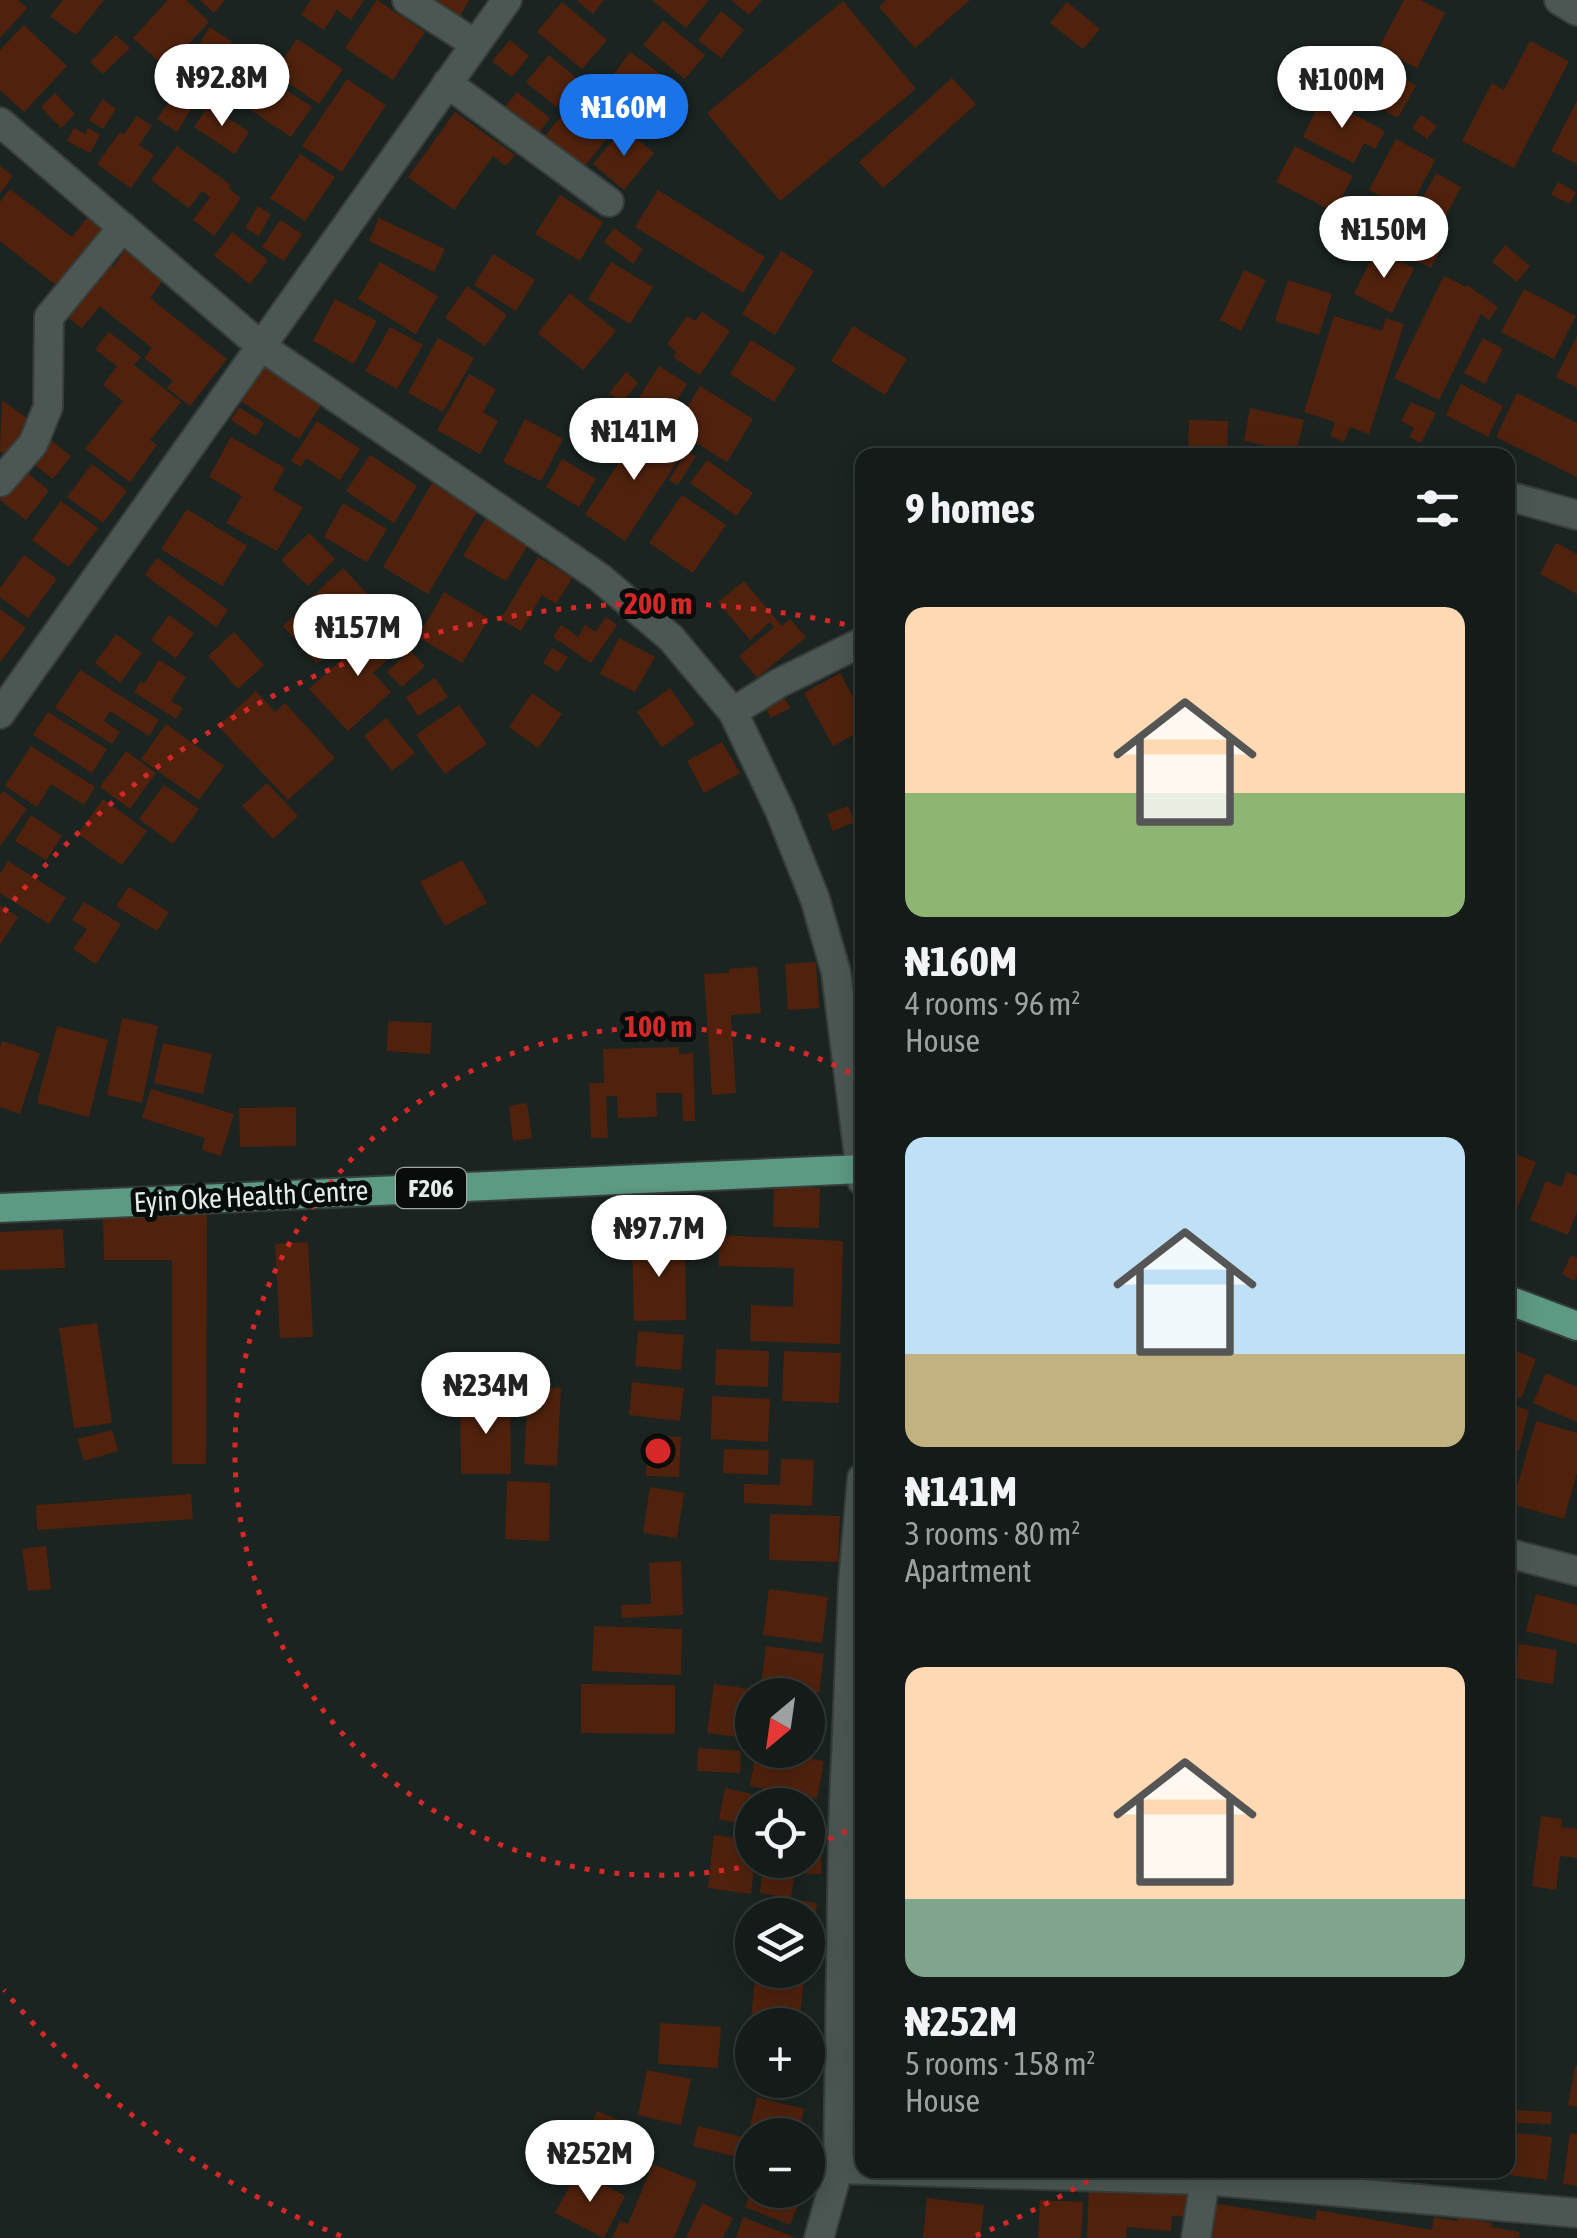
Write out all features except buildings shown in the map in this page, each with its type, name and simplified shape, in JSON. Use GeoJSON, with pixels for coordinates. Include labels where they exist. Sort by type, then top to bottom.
{"type":"FeatureCollection","features":[{"type":"Feature","properties":{"kind":"main road","name":"Eyin Oke Health Centre"},"geometry":{"type":"LineString","coordinates":[[0,1208],[855,1173]]}},
{"type":"Feature","properties":{"kind":"main road"},"geometry":{"type":"LineString","coordinates":[[1515,1303],[1577,1326]]}},
{"type":"Feature","properties":{"kind":"street"},"geometry":{"type":"LineString","coordinates":[[407,0],[475,44]]}},
{"type":"Feature","properties":{"kind":"street"},"geometry":{"type":"LineString","coordinates":[[0,714],[507,0]]}},
{"type":"Feature","properties":{"kind":"street"},"geometry":{"type":"LineString","coordinates":[[1559,0],[1577,11]]}},
{"type":"Feature","properties":{"kind":"street"},"geometry":{"type":"LineString","coordinates":[[446,82],[609,202]]}},
{"type":"Feature","properties":{"kind":"street"},"geometry":{"type":"LineString","coordinates":[[0,122],[262,347],[599,577],[671,638],[733,712],[780,811],[815,899],[836,972],[855,1119]]}},
{"type":"Feature","properties":{"kind":"street"},"geometry":{"type":"LineString","coordinates":[[0,482],[33,444],[48,407],[49,317],[123,227]]}},
{"type":"Feature","properties":{"kind":"street"},"geometry":{"type":"LineString","coordinates":[[1515,498],[1577,515]]}},
{"type":"Feature","properties":{"kind":"street"},"geometry":{"type":"LineString","coordinates":[[733,712],[779,683],[855,645]]}},
{"type":"Feature","properties":{"kind":"street"},"geometry":{"type":"LineString","coordinates":[[1515,1555],[1577,1571]]}},
{"type":"Feature","properties":{"kind":"street"},"geometry":{"type":"LineString","coordinates":[[820,2238],[838,2170],[843,1830],[855,1560]]}},
{"type":"Feature","properties":{"kind":"street"},"geometry":{"type":"LineString","coordinates":[[838,2170],[855,2170]]}},
{"type":"Feature","properties":{"kind":"street"},"geometry":{"type":"LineString","coordinates":[[1132,2178],[1205,2180],[1577,2212]]}},
{"type":"Feature","properties":{"kind":"street"},"geometry":{"type":"LineString","coordinates":[[1196,2238],[1205,2180]]}}]}
